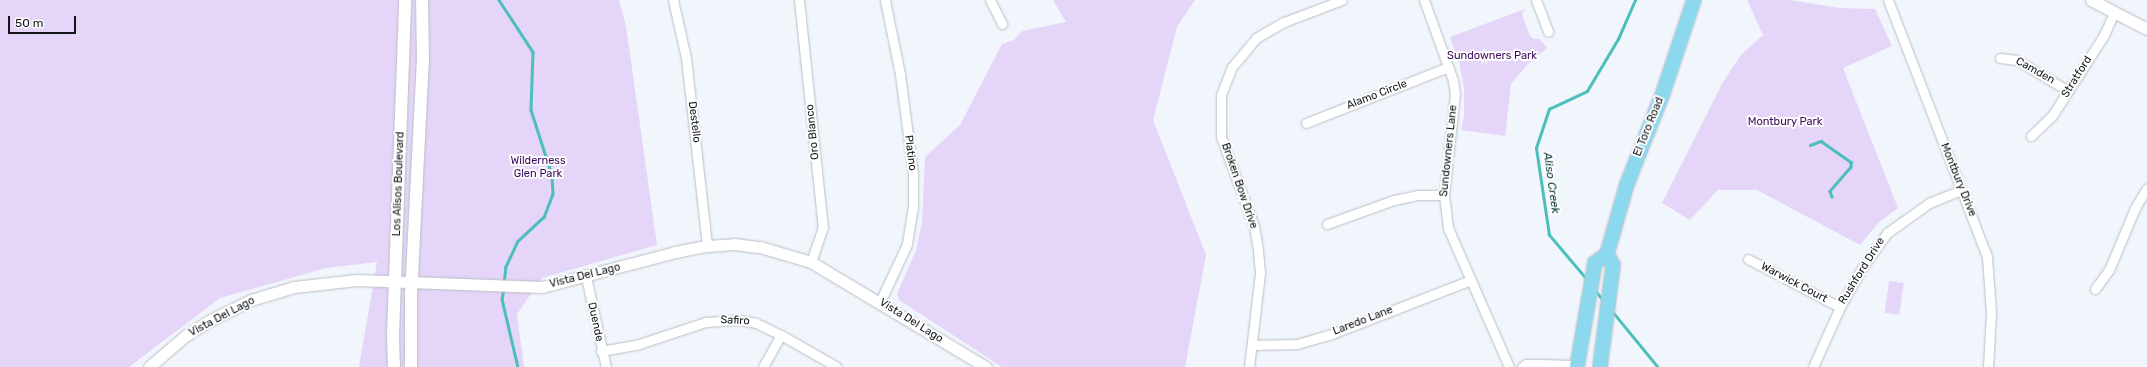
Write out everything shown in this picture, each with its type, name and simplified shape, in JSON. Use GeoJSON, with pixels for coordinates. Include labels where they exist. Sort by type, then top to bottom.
{"type":"FeatureCollection","features":[{"type":"Feature","properties":{"kind":"main road","name":"Los Alisos Boulevard"},"geometry":{"type":"LineString","coordinates":[[394,367],[393,334],[405,0]]}},
{"type":"Feature","properties":{"kind":"main road","name":"Los Alisos Boulevard"},"geometry":{"type":"LineString","coordinates":[[411,367],[412,283],[422,60],[422,0]]}},
{"type":"Feature","properties":{"kind":"main road","name":"El Toro Road"},"geometry":{"type":"LineString","coordinates":[[1606,254],[1627,184],[1663,93],[1694,0]]}},
{"type":"Feature","properties":{"kind":"main road"},"geometry":{"type":"LineString","coordinates":[[1578,366],[1585,316],[1595,263],[1606,254],[1613,265],[1600,367]]}},
{"type":"Feature","properties":{"kind":"street","name":"Destello"},"geometry":{"type":"LineString","coordinates":[[673,0],[686,58],[707,246]]}},
{"type":"Feature","properties":{"kind":"street","name":"Oro Blanco"},"geometry":{"type":"LineString","coordinates":[[799,0],[823,227],[811,262]]}},
{"type":"Feature","properties":{"kind":"street","name":"Platino"},"geometry":{"type":"LineString","coordinates":[[880,302],[907,244],[913,208],[913,173],[900,74],[885,0]]}},
{"type":"Feature","properties":{"kind":"street"},"geometry":{"type":"LineString","coordinates":[[990,0],[1002,24]]}},
{"type":"Feature","properties":{"kind":"street","name":"Broken Bow Drive"},"geometry":{"type":"LineString","coordinates":[[1249,367],[1260,273],[1258,249],[1254,226],[1221,137],[1221,95],[1226,77],[1239,57],[1256,38],[1271,28],[1342,0]]}},
{"type":"Feature","properties":{"kind":"street","name":"Sundowners Lane"},"geometry":{"type":"LineString","coordinates":[[1424,0],[1454,80],[1455,94],[1444,195],[1448,228],[1509,367]]}},
{"type":"Feature","properties":{"kind":"street"},"geometry":{"type":"LineString","coordinates":[[1536,0],[1548,32]]}},
{"type":"Feature","properties":{"kind":"street","name":"Montbury Drive"},"geometry":{"type":"LineString","coordinates":[[1888,0],[1987,257],[1991,313],[1988,367]]}},
{"type":"Feature","properties":{"kind":"street"},"geometry":{"type":"LineString","coordinates":[[2091,0],[2147,29]]}},
{"type":"Feature","properties":{"kind":"street","name":"Stratford"},"geometry":{"type":"LineString","coordinates":[[2031,136],[2052,116],[2104,35],[2114,13]]}},
{"type":"Feature","properties":{"kind":"street","name":"Camden"},"geometry":{"type":"LineString","coordinates":[[2000,58],[2016,60],[2068,91]]}},
{"type":"Feature","properties":{"kind":"street","name":"Alamo Circle"},"geometry":{"type":"LineString","coordinates":[[1306,123],[1448,67]]}},
{"type":"Feature","properties":{"kind":"street"},"geometry":{"type":"LineString","coordinates":[[2095,289],[2109,270],[2136,208],[2147,188]]}},
{"type":"Feature","properties":{"kind":"street","name":"Rushford Drive"},"geometry":{"type":"LineString","coordinates":[[1813,367],[1840,307],[1862,268],[1887,233],[1929,203],[1961,190]]}},
{"type":"Feature","properties":{"kind":"street"},"geometry":{"type":"LineString","coordinates":[[1327,224],[1394,200],[1418,195],[1444,195]]}},
{"type":"Feature","properties":{"kind":"street","name":"Vista Del Lago"},"geometry":{"type":"LineString","coordinates":[[149,367],[185,336],[209,321],[256,298],[294,287],[331,281],[396,282],[516,288],[542,287],[707,246],[734,244],[760,247],[811,262],[880,302],[986,367]]}},
{"type":"Feature","properties":{"kind":"street","name":"Warwick Court"},"geometry":{"type":"LineString","coordinates":[[1748,259],[1840,307]]}},
{"type":"Feature","properties":{"kind":"street","name":"Duende"},"geometry":{"type":"LineString","coordinates":[[586,277],[601,351],[606,367]]}},
{"type":"Feature","properties":{"kind":"street","name":"Laredo Lane"},"geometry":{"type":"LineString","coordinates":[[1252,345],[1297,344],[1329,335],[1471,280]]}},
{"type":"Feature","properties":{"kind":"street","name":"Safiro"},"geometry":{"type":"LineString","coordinates":[[601,351],[639,344],[706,322],[723,319],[756,323],[781,335],[837,367]]}},
{"type":"Feature","properties":{"kind":"street"},"geometry":{"type":"LineString","coordinates":[[762,367],[781,335]]}},
{"type":"Feature","properties":{"kind":"street"},"geometry":{"type":"LineString","coordinates":[[1522,367],[1542,365],[1578,366]]}},
{"type":"Feature","properties":{"kind":"green space","name":"Wilderness Glen Park"},"geometry":{"type":"Polygon","coordinates":[[[0,0],[619,0],[626,26],[657,245],[542,278],[517,314],[524,367],[359,367],[377,262],[326,268],[220,298],[129,367],[0,367],[0,0]]]}},
{"type":"Feature","properties":{"kind":"green space"},"geometry":{"type":"Polygon","coordinates":[[[1053,0],[1195,0],[1177,27],[1153,120],[1206,255],[1185,367],[1002,367],[899,300],[897,294],[916,250],[922,223],[925,157],[960,125],[1002,44],[1014,40],[1022,31],[1066,22],[1053,0]]]}},
{"type":"Feature","properties":{"kind":"green space","name":"Montbury Park"},"geometry":{"type":"Polygon","coordinates":[[[1747,0],[1789,0],[1840,8],[1875,9],[1892,46],[1843,68],[1898,208],[1879,222],[1860,245],[1757,190],[1718,190],[1690,220],[1662,203],[1723,82],[1741,55],[1763,35],[1747,0]]]}},
{"type":"Feature","properties":{"kind":"green space","name":"Sundowners Park"},"geometry":{"type":"Polygon","coordinates":[[[1525,9],[1522,15],[1530,36],[1534,39],[1540,39],[1547,48],[1527,65],[1511,84],[1505,136],[1461,130],[1464,116],[1464,87],[1459,62],[1450,37],[1525,9]]]}},
{"type":"Feature","properties":{"kind":"green space"},"geometry":{"type":"Polygon","coordinates":[[[1889,281],[1904,283],[1899,315],[1885,313],[1889,281]]]}},
{"type":"Feature","properties":{"kind":"waterway"},"geometry":{"type":"LineString","coordinates":[[499,0],[533,52],[531,110],[552,175],[553,194],[544,217],[518,241],[506,267],[504,283]]}},
{"type":"Feature","properties":{"kind":"waterway","name":"Aliso Creek"},"geometry":{"type":"LineString","coordinates":[[1587,280],[1549,235],[1536,148],[1549,109],[1587,91],[1618,39],[1635,0]]}},
{"type":"Feature","properties":{"kind":"waterway"},"geometry":{"type":"LineString","coordinates":[[1810,145],[1821,141],[1851,162],[1851,167],[1830,191],[1832,197]]}},
{"type":"Feature","properties":{"kind":"waterway"},"geometry":{"type":"LineString","coordinates":[[504,289],[502,299],[518,367]]}},
{"type":"Feature","properties":{"kind":"waterway","name":"Aliso Creek"},"geometry":{"type":"LineString","coordinates":[[1595,290],[1603,300]]}},
{"type":"Feature","properties":{"kind":"waterway","name":"Aliso Creek"},"geometry":{"type":"LineString","coordinates":[[1613,312],[1658,367]]}}]}
